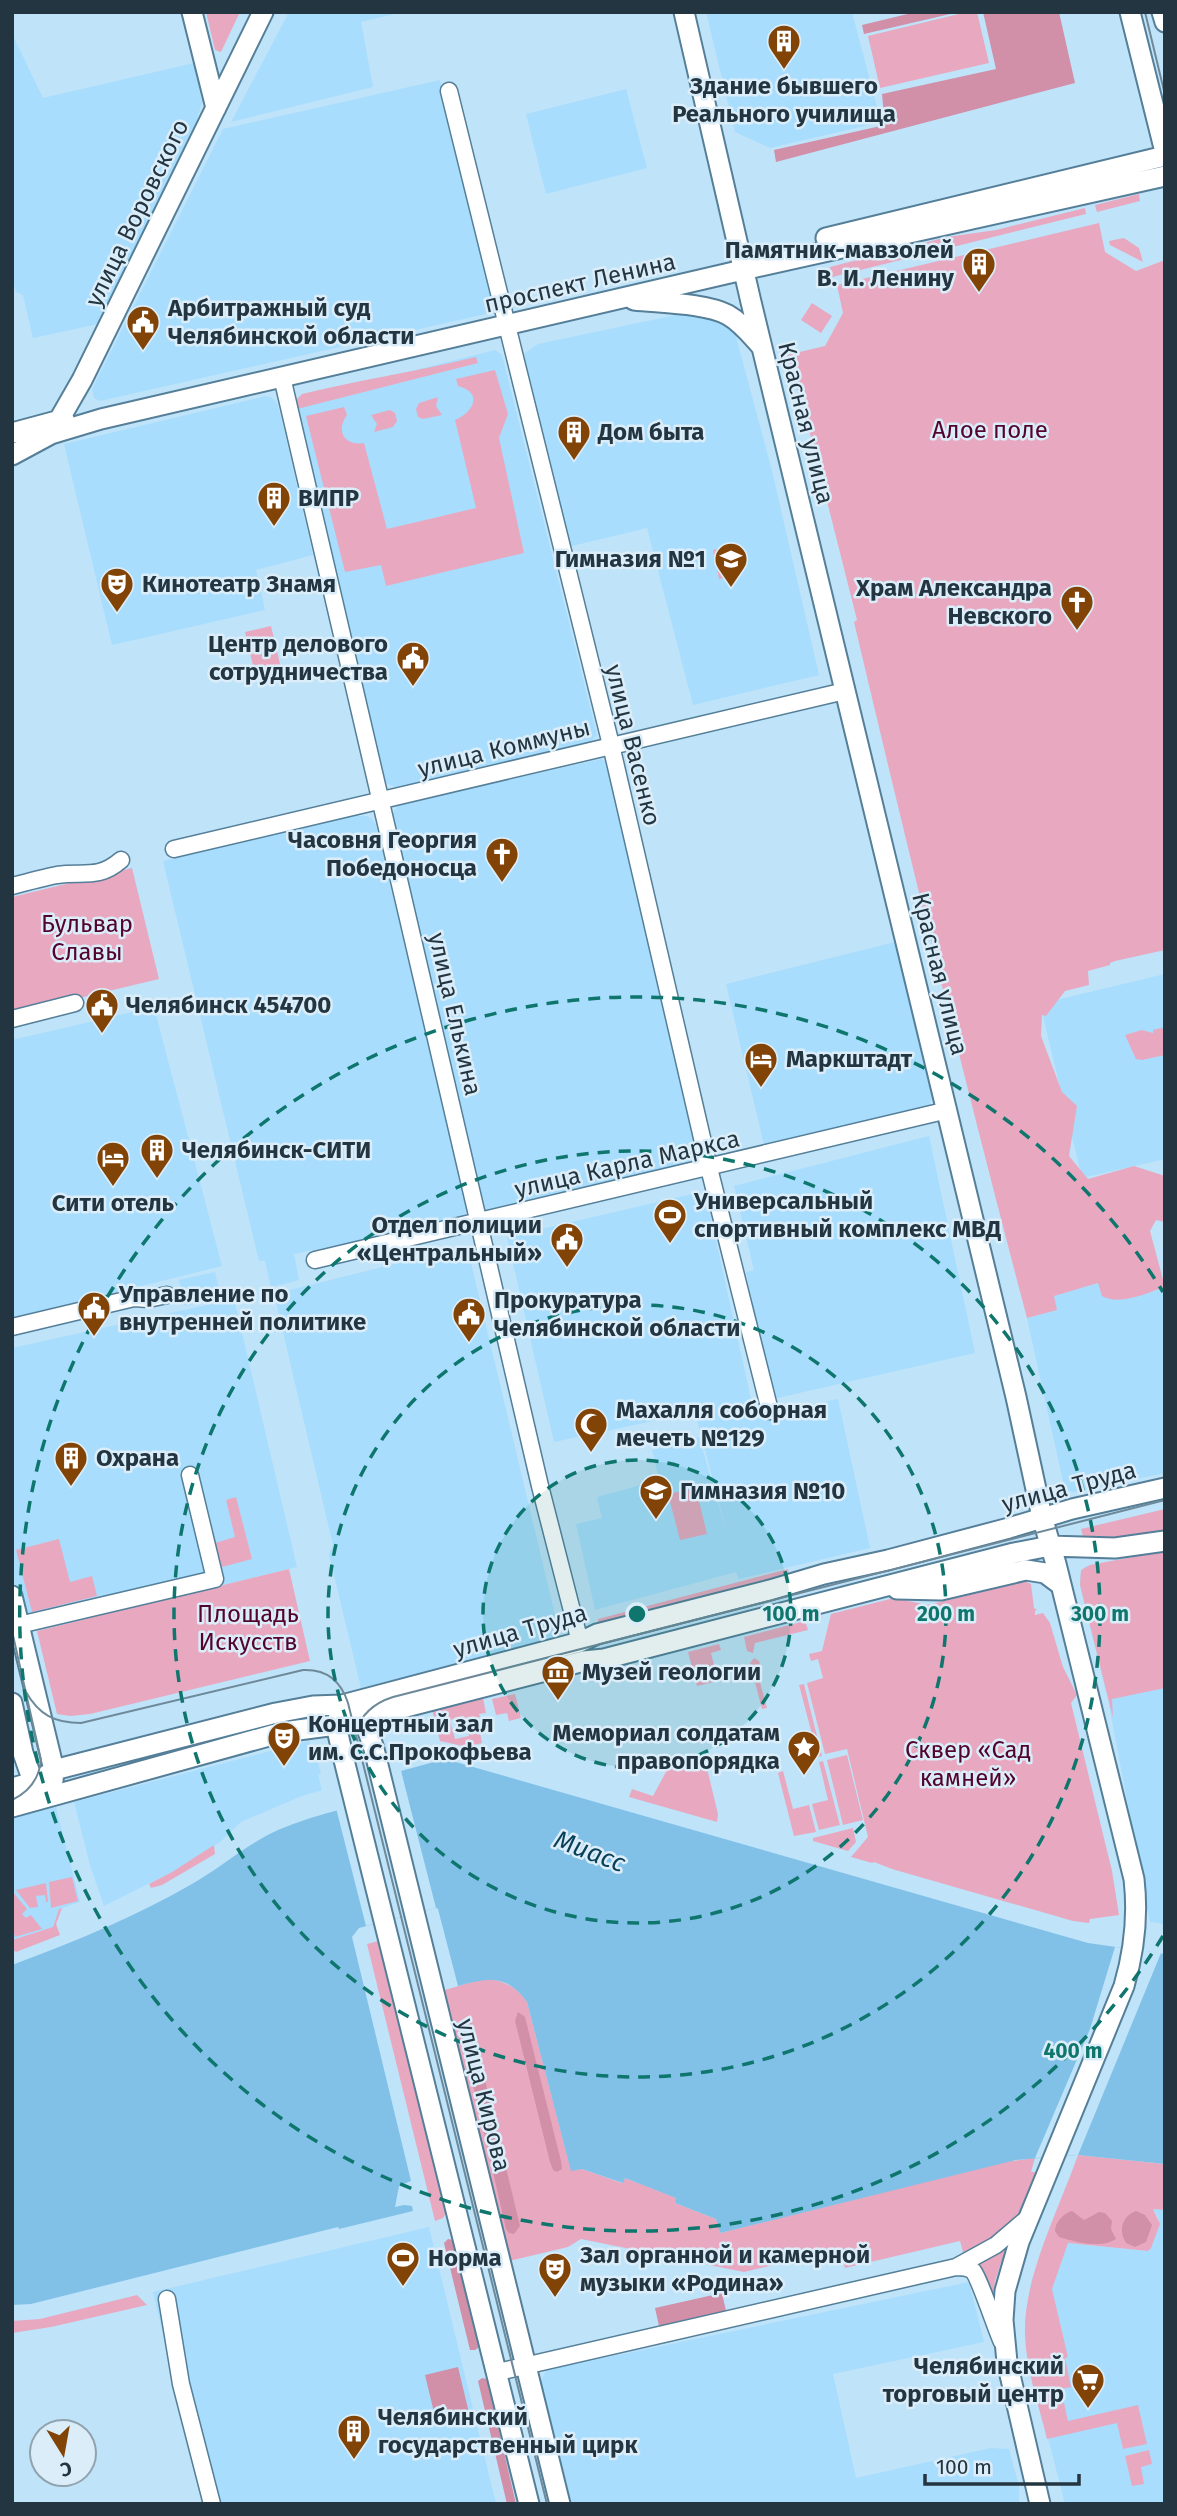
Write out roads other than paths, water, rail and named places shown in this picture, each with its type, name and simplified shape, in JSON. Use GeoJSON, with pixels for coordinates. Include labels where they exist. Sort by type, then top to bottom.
{"type":"FeatureCollection","features":[{"type":"Feature","properties":{"kind":"main road"},"geometry":{"type":"LineString","coordinates":[[192,12],[216,108]]}},
{"type":"Feature","properties":{"kind":"main road","name":"улица Воровского"},"geometry":{"type":"LineString","coordinates":[[55,427],[82,380],[263,12]]}},
{"type":"Feature","properties":{"kind":"main road","name":"Красная улица"},"geometry":{"type":"LineString","coordinates":[[684,12],[845,691],[1017,1397],[1042,1517],[1132,1868],[1136,1903],[1126,1978],[1115,2011],[1029,2217],[1010,2268],[1005,2291],[1005,2350],[1040,2504]]}},
{"type":"Feature","properties":{"kind":"main road"},"geometry":{"type":"LineString","coordinates":[[1130,12],[1165,154]]}},
{"type":"Feature","properties":{"kind":"main road"},"geometry":{"type":"LineString","coordinates":[[1162,12],[1165,22]]}},
{"type":"Feature","properties":{"kind":"main road","name":"проспект Ленина"},"geometry":{"type":"LineString","coordinates":[[12,455],[55,427],[93,411],[505,321],[619,299],[1165,154]]}},
{"type":"Feature","properties":{"kind":"main road","name":"проспект Ленина"},"geometry":{"type":"LineString","coordinates":[[12,433],[101,419],[744,264],[1165,176]]}},
{"type":"Feature","properties":{"kind":"main road"},"geometry":{"type":"LineString","coordinates":[[619,299],[716,310],[744,327],[764,350]]}},
{"type":"Feature","properties":{"kind":"main road"},"geometry":{"type":"LineString","coordinates":[[82,380],[79,395],[83,406],[93,411]]}},
{"type":"Feature","properties":{"kind":"main road","name":"улица Труда"},"geometry":{"type":"LineString","coordinates":[[12,1788],[283,1732],[360,1719],[582,1651],[597,1634],[969,1539],[1042,1517],[1165,1488]]}},
{"type":"Feature","properties":{"kind":"main road","name":"улица Труда"},"geometry":{"type":"LineString","coordinates":[[12,1807],[48,1782],[276,1713],[313,1706],[345,1704],[582,1651],[604,1659],[1050,1546],[1115,1549],[1165,1541]]}},
{"type":"Feature","properties":{"kind":"main road"},"geometry":{"type":"LineString","coordinates":[[882,1588],[941,1590],[1026,1570],[1045,1573],[1061,1585],[1064,1567],[1073,1558],[1090,1551],[1115,1549]]}},
{"type":"Feature","properties":{"kind":"main road"},"geometry":{"type":"LineString","coordinates":[[12,1596],[48,1782]]}},
{"type":"Feature","properties":{"kind":"main road"},"geometry":{"type":"LineString","coordinates":[[12,1703],[30,1773],[48,1782]]}},
{"type":"Feature","properties":{"kind":"main road"},"geometry":{"type":"LineString","coordinates":[[345,1704],[336,1725],[529,2504]]}},
{"type":"Feature","properties":{"kind":"main road","name":"улица Кирова"},"geometry":{"type":"LineString","coordinates":[[345,1704],[366,1726],[380,1776],[560,2504]]}},
{"type":"Feature","properties":{"kind":"street","name":"улица Васенко"},"geometry":{"type":"LineString","coordinates":[[449,91],[611,746],[709,1168],[770,1411]]}},
{"type":"Feature","properties":{"kind":"street","name":"улица Елькина"},"geometry":{"type":"LineString","coordinates":[[282,377],[540,1486],[582,1651]]}},
{"type":"Feature","properties":{"kind":"street","name":"улица Коммуны"},"geometry":{"type":"LineString","coordinates":[[174,849],[845,691]]}},
{"type":"Feature","properties":{"kind":"street"},"geometry":{"type":"LineString","coordinates":[[12,886],[59,875],[86,876],[109,870],[121,860]]}},
{"type":"Feature","properties":{"kind":"street"},"geometry":{"type":"LineString","coordinates":[[12,1019],[75,1003]]}},
{"type":"Feature","properties":{"kind":"street","name":"улица Карла Маркса"},"geometry":{"type":"LineString","coordinates":[[315,1260],[948,1110]]}},
{"type":"Feature","properties":{"kind":"street"},"geometry":{"type":"LineString","coordinates":[[12,1327],[134,1298],[148,1299],[167,1295]]}},
{"type":"Feature","properties":{"kind":"street"},"geometry":{"type":"LineString","coordinates":[[12,1338],[136,1307],[148,1299]]}},
{"type":"Feature","properties":{"kind":"street"},"geometry":{"type":"LineString","coordinates":[[19,1625],[215,1579],[190,1475]]}},
{"type":"Feature","properties":{"kind":"street"},"geometry":{"type":"LineString","coordinates":[[498,2372],[956,2267],[996,2245],[1029,2217]]}},
{"type":"Feature","properties":{"kind":"street"},"geometry":{"type":"LineString","coordinates":[[956,2267],[971,2270],[979,2279],[989,2314],[1005,2350]]}},
{"type":"Feature","properties":{"kind":"street"},"geometry":{"type":"LineString","coordinates":[[167,2299],[181,2384],[212,2504]]}},
{"type":"Feature","properties":{"kind":"water","name":"Миасс"},"geometry":{"type":"Polygon","coordinates":[[[445,1759],[1088,1943],[1165,1954],[1165,2164],[1078,2155],[1016,2160],[720,2233],[716,2219],[675,2203],[676,2198],[625,2178],[623,2183],[582,2169],[571,2171],[527,2002],[512,1987],[496,1980],[458,1986],[436,1908],[359,1928],[352,1937],[411,2181],[399,2186],[395,2207],[412,2206],[413,2211],[339,2229],[338,2227],[31,2304],[12,2305],[12,1965],[149,1907],[192,1884],[278,1830],[325,1814],[406,1793],[401,1771],[445,1759]]]}},
{"type":"Feature","properties":{"kind":"tram line"},"geometry":{"type":"LineString","coordinates":[[1145,12],[1165,95]]}},
{"type":"Feature","properties":{"kind":"tram line"},"geometry":{"type":"LineString","coordinates":[[355,1733],[369,1710],[393,1697],[1165,1500]]}},
{"type":"Feature","properties":{"kind":"tram line"},"geometry":{"type":"LineString","coordinates":[[12,1631],[41,1760],[32,1784],[12,1800]]}},
{"type":"Feature","properties":{"kind":"tram line"},"geometry":{"type":"LineString","coordinates":[[26,1692],[36,1707],[49,1716],[81,1723],[303,1670],[326,1674],[341,1688],[348,1703],[547,2504]]}},
{"type":"Feature","properties":{"kind":"place","name":"Здание бывшего Реального училища"},"geometry":{"type":"Point","coordinates":[784,71]}},
{"type":"Feature","properties":{"kind":"place","name":"Памятник-мавзолей В. И. Ленину"},"geometry":{"type":"Point","coordinates":[979,294]}},
{"type":"Feature","properties":{"kind":"place","name":"Арбитражный суд Челябинской области"},"geometry":{"type":"Point","coordinates":[143,352]}},
{"type":"Feature","properties":{"kind":"place","name":"Дом быта"},"geometry":{"type":"Point","coordinates":[574,462]}},
{"type":"Feature","properties":{"kind":"place","name":"ВИПР"},"geometry":{"type":"Point","coordinates":[274,528]}},
{"type":"Feature","properties":{"kind":"place","name":"Гимназия №1"},"geometry":{"type":"Point","coordinates":[731,589]}},
{"type":"Feature","properties":{"kind":"place","name":"Кинотеатр Знамя"},"geometry":{"type":"Point","coordinates":[117,614]}},
{"type":"Feature","properties":{"kind":"place","name":"Храм Александра Невского"},"geometry":{"type":"Point","coordinates":[1077,632]}},
{"type":"Feature","properties":{"kind":"place","name":"Центр делового сотрудничества"},"geometry":{"type":"Point","coordinates":[413,688]}},
{"type":"Feature","properties":{"kind":"place","name":"Часовня Георгия Победоносца"},"geometry":{"type":"Point","coordinates":[502,884]}},
{"type":"Feature","properties":{"kind":"place","name":"Челябинск 454700"},"geometry":{"type":"Point","coordinates":[102,1035]}},
{"type":"Feature","properties":{"kind":"place","name":"Маркштадт"},"geometry":{"type":"Point","coordinates":[761,1089]}},
{"type":"Feature","properties":{"kind":"place","name":"Челябинск-СИТИ"},"geometry":{"type":"Point","coordinates":[157,1180]}},
{"type":"Feature","properties":{"kind":"place","name":"Сити отель"},"geometry":{"type":"Point","coordinates":[113,1188]}},
{"type":"Feature","properties":{"kind":"place","name":"Универсальный спортивный комплекс МВД"},"geometry":{"type":"Point","coordinates":[670,1245]}},
{"type":"Feature","properties":{"kind":"place","name":"Отдел полиции «Центральный»"},"geometry":{"type":"Point","coordinates":[567,1269]}},
{"type":"Feature","properties":{"kind":"place","name":"Управление по внутренней политике"},"geometry":{"type":"Point","coordinates":[94,1338]}},
{"type":"Feature","properties":{"kind":"place","name":"Прокуратура Челябинской области"},"geometry":{"type":"Point","coordinates":[469,1344]}},
{"type":"Feature","properties":{"kind":"place","name":"Махалля соборная мечеть №129"},"geometry":{"type":"Point","coordinates":[591,1454]}},
{"type":"Feature","properties":{"kind":"place","name":"Охрана"},"geometry":{"type":"Point","coordinates":[71,1488]}},
{"type":"Feature","properties":{"kind":"place","name":"Гимназия №10"},"geometry":{"type":"Point","coordinates":[656,1521]}},
{"type":"Feature","properties":{"kind":"place","name":"Музей геологии"},"geometry":{"type":"Point","coordinates":[558,1702]}},
{"type":"Feature","properties":{"kind":"place","name":"Концертный зал им. С.С.Прокофьева"},"geometry":{"type":"Point","coordinates":[284,1768]}},
{"type":"Feature","properties":{"kind":"place","name":"Мемориал солдатам правопорядка"},"geometry":{"type":"Point","coordinates":[804,1777]}},
{"type":"Feature","properties":{"kind":"place","name":"Норма"},"geometry":{"type":"Point","coordinates":[403,2288]}},
{"type":"Feature","properties":{"kind":"place","name":"Зал органной и камерной музыки «Родина»"},"geometry":{"type":"Point","coordinates":[555,2299]}},
{"type":"Feature","properties":{"kind":"place","name":"Челябинский торговый центр"},"geometry":{"type":"Point","coordinates":[1088,2410]}},
{"type":"Feature","properties":{"kind":"place","name":"Челябинский государственный цирк"},"geometry":{"type":"Point","coordinates":[354,2461]}},
{"type":"Feature","properties":{"kind":"park label","name":"Алое поле"},"geometry":{"type":"Point","coordinates":[990,430]}},
{"type":"Feature","properties":{"kind":"park label","name":"Бульвар Славы"},"geometry":{"type":"Point","coordinates":[87,938]}},
{"type":"Feature","properties":{"kind":"park label","name":"Площадь Искусств"},"geometry":{"type":"Point","coordinates":[248,1628]}},
{"type":"Feature","properties":{"kind":"park label","name":"Сквер «Сад камней»"},"geometry":{"type":"Point","coordinates":[968,1764]}}]}
